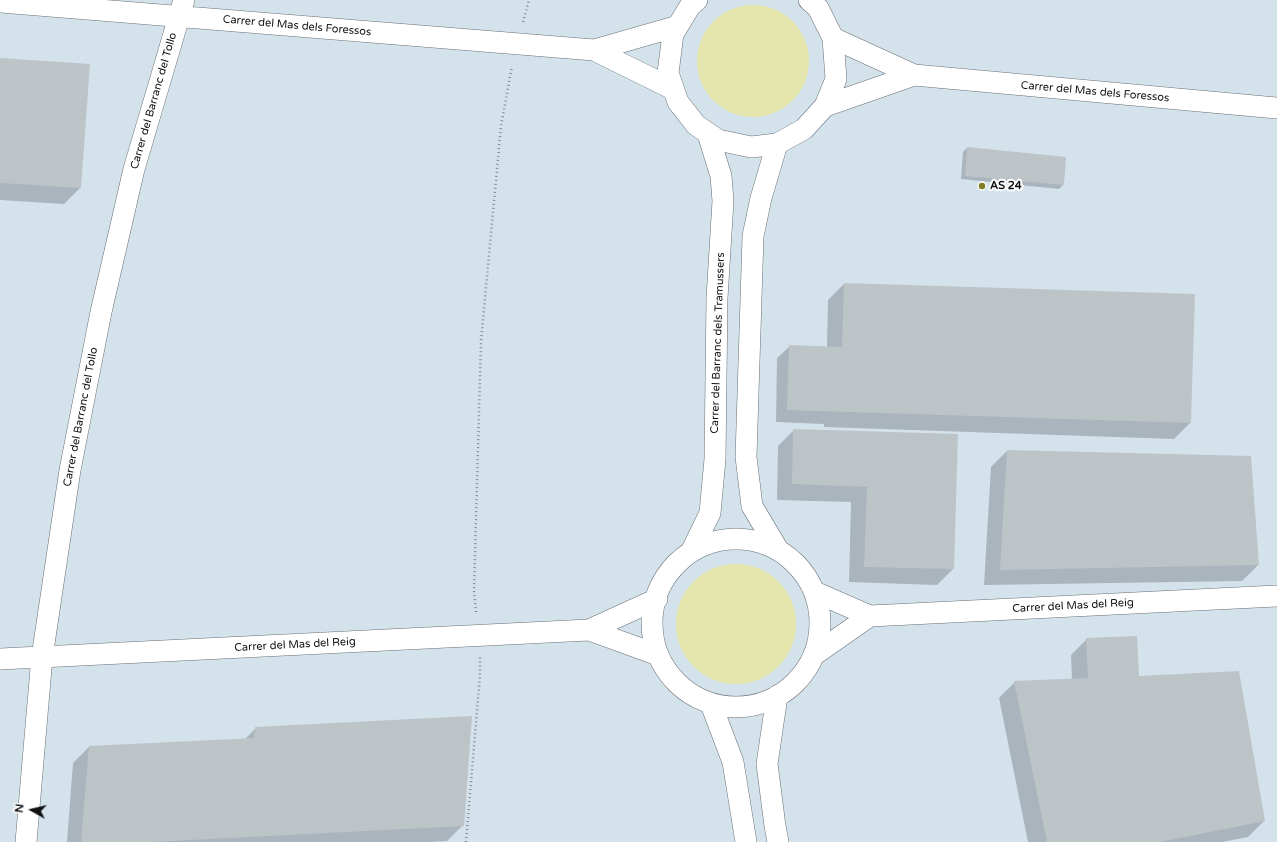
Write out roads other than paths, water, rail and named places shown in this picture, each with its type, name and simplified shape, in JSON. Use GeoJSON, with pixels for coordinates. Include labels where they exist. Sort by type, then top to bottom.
{"type":"FeatureCollection","features":[{"type":"Feature","properties":{"kind":"street"},"geometry":{"type":"LineString","coordinates":[[697,0],[690,6],[673,34],[668,73],[673,89],[678,102],[696,125],[708,134],[718,140],[751,147],[777,144],[804,129],[825,106],[836,79],[833,38],[818,8],[809,0]]}},
{"type":"Feature","properties":{"kind":"street","name":"Carrer del Mas dels Foressos"},"geometry":{"type":"LineString","coordinates":[[0,2],[181,8],[516,44],[594,50],[678,26]]}},
{"type":"Feature","properties":{"kind":"street","name":"Carrer del Barranc del Tollo"},"geometry":{"type":"LineString","coordinates":[[26,842],[42,657],[70,470],[101,312],[134,169],[181,8]]}},
{"type":"Feature","properties":{"kind":"street","name":"Carrer del Mas dels Foressos"},"geometry":{"type":"LineString","coordinates":[[833,38],[914,75],[1277,108]]}},
{"type":"Feature","properties":{"kind":"street","name":"Carrer del Mas dels Foressos"},"geometry":{"type":"LineString","coordinates":[[594,50],[673,89]]}},
{"type":"Feature","properties":{"kind":"street","name":"Carrer del Mas dels Foressos"},"geometry":{"type":"LineString","coordinates":[[825,106],[914,75]]}},
{"type":"Feature","properties":{"kind":"street","name":"Carrer del Barranc dels Tramussers"},"geometry":{"type":"LineString","coordinates":[[692,550],[710,513],[715,459],[717,298],[723,201],[721,176],[708,134]]}},
{"type":"Feature","properties":{"kind":"street"},"geometry":{"type":"LineString","coordinates":[[777,144],[761,198],[753,236],[746,457],[752,506],[777,548]]}},
{"type":"Feature","properties":{"kind":"street"},"geometry":{"type":"LineString","coordinates":[[745,538],[777,548],[796,563],[815,592],[821,627],[811,664],[792,687],[756,706],[733,709],[701,701],[673,681],[662,666],[652,638],[652,610],[669,571],[692,550],[713,541],[745,538]]}},
{"type":"Feature","properties":{"kind":"street","name":"Carrer del Mas del Reig"},"geometry":{"type":"LineString","coordinates":[[815,592],[870,616],[1277,596]]}},
{"type":"Feature","properties":{"kind":"street","name":"Carrer del Mas del Reig"},"geometry":{"type":"LineString","coordinates":[[0,659],[589,630],[657,599]]}},
{"type":"Feature","properties":{"kind":"street"},"geometry":{"type":"LineString","coordinates":[[814,655],[870,616]]}},
{"type":"Feature","properties":{"kind":"street","name":"Carrer del Mas del Reig"},"geometry":{"type":"LineString","coordinates":[[589,630],[658,655]]}},
{"type":"Feature","properties":{"kind":"street"},"geometry":{"type":"LineString","coordinates":[[777,696],[767,764],[778,842]]}},
{"type":"Feature","properties":{"kind":"street"},"geometry":{"type":"LineString","coordinates":[[711,704],[733,762],[746,842]]}},
{"type":"Feature","properties":{"kind":"place","name":"AS 24"},"geometry":{"type":"Point","coordinates":[982,186]}}]}
